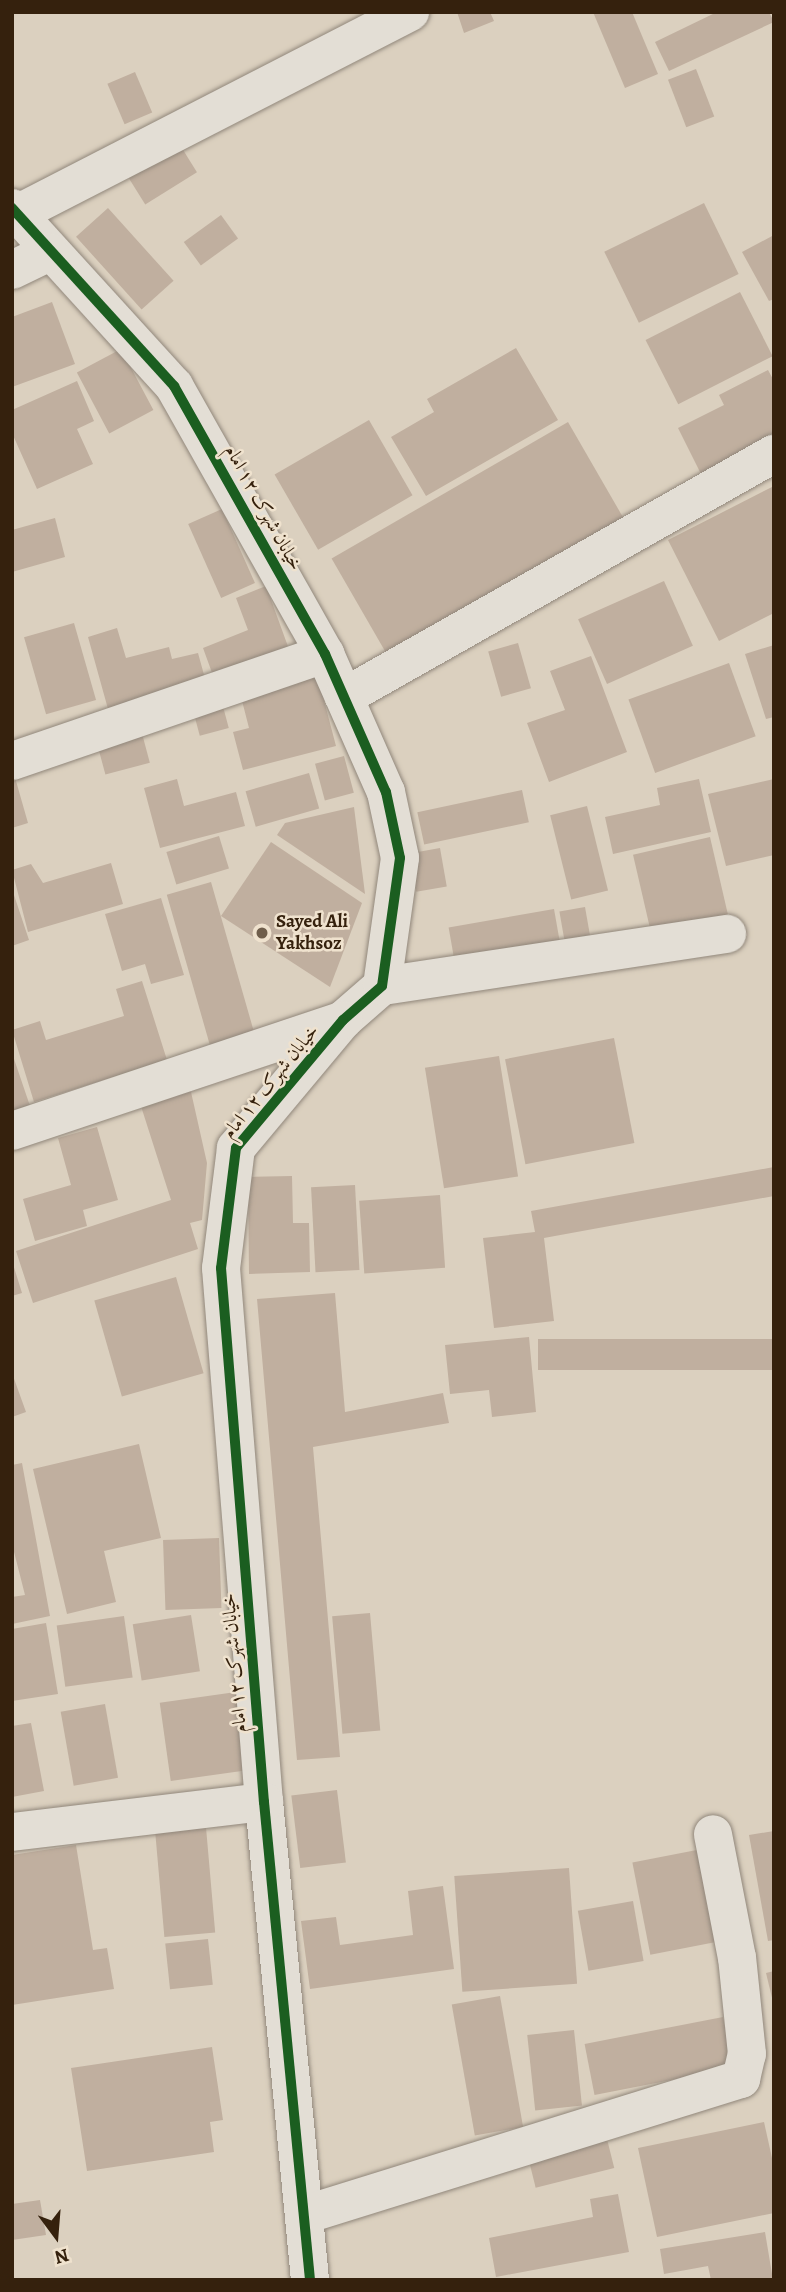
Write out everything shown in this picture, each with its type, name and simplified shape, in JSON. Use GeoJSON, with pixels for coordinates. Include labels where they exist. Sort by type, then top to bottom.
{"type":"FeatureCollection","features":[{"type":"Feature","properties":{"kind":"street"},"geometry":{"type":"LineString","coordinates":[[15,211],[410,12]]}},
{"type":"Feature","properties":{"kind":"street","name":"خیابان شهرک ۱۲ امام"},"geometry":{"type":"LineString","coordinates":[[15,211],[49,252],[174,386],[325,654],[386,792],[400,858],[382,986],[343,1020],[236,1148],[221,1268],[264,1802],[310,2280]]}},
{"type":"Feature","properties":{"kind":"street"},"geometry":{"type":"LineString","coordinates":[[12,270],[49,252]]}},
{"type":"Feature","properties":{"kind":"street"},"geometry":{"type":"LineString","coordinates":[[344,697],[774,454]]}},
{"type":"Feature","properties":{"kind":"street"},"geometry":{"type":"LineString","coordinates":[[12,761],[325,654]]}},
{"type":"Feature","properties":{"kind":"street"},"geometry":{"type":"LineString","coordinates":[[382,986],[727,934]]}},
{"type":"Feature","properties":{"kind":"street"},"geometry":{"type":"LineString","coordinates":[[12,1131],[343,1020]]}},
{"type":"Feature","properties":{"kind":"street"},"geometry":{"type":"LineString","coordinates":[[12,1832],[264,1802]]}},
{"type":"Feature","properties":{"kind":"street"},"geometry":{"type":"LineString","coordinates":[[304,2215],[741,2079],[747,2054],[737,1958],[713,1834]]}},
{"type":"Feature","properties":{"kind":"building"},"geometry":{"type":"Polygon","coordinates":[[[457,12],[490,12],[494,21],[464,33],[457,12]]]}},
{"type":"Feature","properties":{"kind":"building"},"geometry":{"type":"Polygon","coordinates":[[[593,12],[632,12],[658,74],[625,88],[593,12]]]}},
{"type":"Feature","properties":{"kind":"building"},"geometry":{"type":"Polygon","coordinates":[[[717,12],[769,12],[774,22],[669,71],[655,42],[717,12]]]}},
{"type":"Feature","properties":{"kind":"building"},"geometry":{"type":"Polygon","coordinates":[[[696,69],[714,117],[686,127],[668,80],[696,69]]]}},
{"type":"Feature","properties":{"kind":"building"},"geometry":{"type":"Polygon","coordinates":[[[135,72],[152,113],[125,124],[107,84],[135,72]]]}},
{"type":"Feature","properties":{"kind":"building"},"geometry":{"type":"Polygon","coordinates":[[[180,145],[197,172],[145,204],[128,177],[180,145]]]}},
{"type":"Feature","properties":{"kind":"building"},"geometry":{"type":"Polygon","coordinates":[[[704,203],[739,274],[639,323],[604,252],[704,203]]]}},
{"type":"Feature","properties":{"kind":"building"},"geometry":{"type":"Polygon","coordinates":[[[108,208],[174,281],[142,310],[76,237],[108,208]]]}},
{"type":"Feature","properties":{"kind":"building"},"geometry":{"type":"Polygon","coordinates":[[[221,215],[238,238],[201,265],[184,242],[221,215]]]}},
{"type":"Feature","properties":{"kind":"building"},"geometry":{"type":"Polygon","coordinates":[[[774,235],[774,299],[769,301],[742,252],[774,235]]]}},
{"type":"Feature","properties":{"kind":"building"},"geometry":{"type":"Polygon","coordinates":[[[740,292],[773,356],[678,404],[646,340],[740,292]]]}},
{"type":"Feature","properties":{"kind":"building"},"geometry":{"type":"Polygon","coordinates":[[[52,302],[75,364],[12,387],[12,317],[52,302]]]}},
{"type":"Feature","properties":{"kind":"building"},"geometry":{"type":"Polygon","coordinates":[[[516,348],[558,420],[426,496],[391,437],[434,412],[427,399],[516,348]]]}},
{"type":"Feature","properties":{"kind":"building"},"geometry":{"type":"Polygon","coordinates":[[[121,349],[153,410],[109,433],[77,372],[121,349]]]}},
{"type":"Feature","properties":{"kind":"building"},"geometry":{"type":"Polygon","coordinates":[[[768,370],[774,381],[774,448],[705,482],[678,428],[724,405],[719,395],[768,370]]]}},
{"type":"Feature","properties":{"kind":"building"},"geometry":{"type":"Polygon","coordinates":[[[77,381],[94,421],[77,429],[93,464],[37,489],[12,433],[12,410],[77,381]]]}},
{"type":"Feature","properties":{"kind":"building"},"geometry":{"type":"Polygon","coordinates":[[[369,420],[412,495],[318,550],[275,474],[369,420]]]}},
{"type":"Feature","properties":{"kind":"building"},"geometry":{"type":"Polygon","coordinates":[[[568,422],[626,522],[390,659],[332,558],[568,422]]]}},
{"type":"Feature","properties":{"kind":"building"},"geometry":{"type":"Polygon","coordinates":[[[774,486],[774,613],[719,641],[668,540],[774,486]]]}},
{"type":"Feature","properties":{"kind":"building"},"geometry":{"type":"Polygon","coordinates":[[[222,509],[255,583],[221,598],[188,524],[222,509]]]}},
{"type":"Feature","properties":{"kind":"building"},"geometry":{"type":"Polygon","coordinates":[[[55,518],[65,557],[12,572],[12,530],[55,518]]]}},
{"type":"Feature","properties":{"kind":"building"},"geometry":{"type":"Polygon","coordinates":[[[664,581],[693,646],[607,684],[578,619],[664,581]]]}},
{"type":"Feature","properties":{"kind":"building"},"geometry":{"type":"Polygon","coordinates":[[[266,586],[290,652],[215,681],[203,648],[248,630],[236,598],[266,586]]]}},
{"type":"Feature","properties":{"kind":"building"},"geometry":{"type":"Polygon","coordinates":[[[74,623],[96,700],[46,714],[24,637],[74,623]]]}},
{"type":"Feature","properties":{"kind":"building"},"geometry":{"type":"Polygon","coordinates":[[[117,628],[126,658],[169,647],[172,659],[198,653],[206,682],[108,709],[88,637],[117,628]]]}},
{"type":"Feature","properties":{"kind":"building"},"geometry":{"type":"Polygon","coordinates":[[[518,643],[531,688],[501,697],[488,652],[518,643]]]}},
{"type":"Feature","properties":{"kind":"building"},"geometry":{"type":"Polygon","coordinates":[[[774,645],[774,717],[766,719],[745,654],[774,645]]]}},
{"type":"Feature","properties":{"kind":"building"},"geometry":{"type":"Polygon","coordinates":[[[591,656],[627,752],[549,782],[527,723],[565,710],[550,671],[591,656]]]}},
{"type":"Feature","properties":{"kind":"building"},"geometry":{"type":"Polygon","coordinates":[[[729,663],[756,736],[655,773],[628,700],[729,663]]]}},
{"type":"Feature","properties":{"kind":"building"},"geometry":{"type":"Polygon","coordinates":[[[316,670],[336,746],[243,770],[233,732],[249,728],[239,689],[316,670]]]}},
{"type":"Feature","properties":{"kind":"building"},"geometry":{"type":"Polygon","coordinates":[[[221,699],[229,728],[200,736],[192,707],[221,699]]]}},
{"type":"Feature","properties":{"kind":"building"},"geometry":{"type":"Polygon","coordinates":[[[140,726],[150,763],[105,775],[96,738],[140,726]]]}},
{"type":"Feature","properties":{"kind":"building"},"geometry":{"type":"Polygon","coordinates":[[[344,756],[354,793],[325,800],[315,764],[344,756]]]}},
{"type":"Feature","properties":{"kind":"building"},"geometry":{"type":"Polygon","coordinates":[[[12,767],[28,823],[12,828],[12,767]]]}},
{"type":"Feature","properties":{"kind":"building"},"geometry":{"type":"Polygon","coordinates":[[[309,773],[319,809],[256,827],[246,791],[309,773]]]}},
{"type":"Feature","properties":{"kind":"building"},"geometry":{"type":"Polygon","coordinates":[[[177,779],[184,806],[236,792],[245,826],[160,848],[144,788],[177,779]]]}},
{"type":"Feature","properties":{"kind":"building"},"geometry":{"type":"Polygon","coordinates":[[[699,779],[711,832],[613,854],[605,817],[660,805],[657,788],[699,779]]]}},
{"type":"Feature","properties":{"kind":"building"},"geometry":{"type":"Polygon","coordinates":[[[774,779],[774,855],[726,866],[708,794],[774,779]]]}},
{"type":"Feature","properties":{"kind":"building"},"geometry":{"type":"Polygon","coordinates":[[[522,790],[529,822],[424,845],[417,812],[522,790]]]}},
{"type":"Feature","properties":{"kind":"building"},"geometry":{"type":"Polygon","coordinates":[[[587,806],[608,890],[571,900],[550,815],[587,806]]]}},
{"type":"Feature","properties":{"kind":"building"},"geometry":{"type":"Polygon","coordinates":[[[354,807],[365,894],[277,835],[285,823],[354,807]]]}},
{"type":"Feature","properties":{"kind":"building"},"geometry":{"type":"Polygon","coordinates":[[[219,836],[229,869],[176,885],[166,852],[219,836]]]}},
{"type":"Feature","properties":{"kind":"building"},"geometry":{"type":"Polygon","coordinates":[[[710,837],[729,921],[652,939],[633,855],[710,837]]]}},
{"type":"Feature","properties":{"kind":"building"},"geometry":{"type":"Polygon","coordinates":[[[271,842],[362,903],[330,987],[221,916],[271,842]]]}},
{"type":"Feature","properties":{"kind":"building"},"geometry":{"type":"Polygon","coordinates":[[[440,848],[447,886],[416,892],[409,853],[440,848]]]}},
{"type":"Feature","properties":{"kind":"building"},"geometry":{"type":"Polygon","coordinates":[[[111,863],[123,904],[28,932],[12,870],[31,864],[43,883],[111,863]]]}},
{"type":"Feature","properties":{"kind":"building"},"geometry":{"type":"Polygon","coordinates":[[[211,882],[256,1038],[211,1050],[167,895],[211,882]]]}},
{"type":"Feature","properties":{"kind":"building"},"geometry":{"type":"Polygon","coordinates":[[[12,889],[29,940],[12,946],[12,889]]]}},
{"type":"Feature","properties":{"kind":"building"},"geometry":{"type":"Polygon","coordinates":[[[161,898],[184,975],[151,984],[145,964],[122,971],[105,914],[161,898]]]}},
{"type":"Feature","properties":{"kind":"building"},"geometry":{"type":"Polygon","coordinates":[[[585,907],[592,947],[567,952],[559,912],[585,907]]]}},
{"type":"Feature","properties":{"kind":"building"},"geometry":{"type":"Polygon","coordinates":[[[554,909],[561,950],[456,969],[449,928],[554,909]]]}},
{"type":"Feature","properties":{"kind":"building"},"geometry":{"type":"Polygon","coordinates":[[[142,981],[167,1060],[34,1102],[12,1030],[40,1021],[46,1040],[124,1016],[116,989],[142,981]]]}},
{"type":"Feature","properties":{"kind":"building"},"geometry":{"type":"Polygon","coordinates":[[[614,1038],[634,1143],[525,1164],[505,1059],[614,1038]]]}},
{"type":"Feature","properties":{"kind":"building"},"geometry":{"type":"Polygon","coordinates":[[[12,1053],[30,1106],[12,1112],[12,1053]]]}},
{"type":"Feature","properties":{"kind":"building"},"geometry":{"type":"Polygon","coordinates":[[[499,1056],[518,1176],[444,1188],[425,1068],[499,1056]]]}},
{"type":"Feature","properties":{"kind":"building"},"geometry":{"type":"Polygon","coordinates":[[[189,1083],[207,1163],[202,1220],[190,1223],[198,1249],[33,1303],[16,1251],[171,1200],[139,1100],[189,1083]]]}},
{"type":"Feature","properties":{"kind":"building"},"geometry":{"type":"Polygon","coordinates":[[[97,1127],[118,1200],[83,1210],[87,1226],[35,1241],[23,1199],[71,1185],[58,1138],[97,1127]]]}},
{"type":"Feature","properties":{"kind":"building"},"geometry":{"type":"Polygon","coordinates":[[[774,1167],[774,1196],[544,1238],[554,1321],[494,1328],[483,1238],[535,1232],[531,1211],[774,1167]]]}},
{"type":"Feature","properties":{"kind":"building"},"geometry":{"type":"Polygon","coordinates":[[[292,1176],[293,1223],[309,1223],[310,1272],[249,1274],[248,1177],[292,1176]]]}},
{"type":"Feature","properties":{"kind":"building"},"geometry":{"type":"Polygon","coordinates":[[[355,1185],[359,1270],[316,1272],[311,1187],[355,1185]]]}},
{"type":"Feature","properties":{"kind":"building"},"geometry":{"type":"Polygon","coordinates":[[[440,1195],[445,1268],[364,1273],[359,1201],[440,1195]]]}},
{"type":"Feature","properties":{"kind":"building"},"geometry":{"type":"Polygon","coordinates":[[[12,1261],[22,1293],[12,1296],[12,1261]]]}},
{"type":"Feature","properties":{"kind":"building"},"geometry":{"type":"Polygon","coordinates":[[[176,1277],[204,1373],[122,1397],[94,1300],[176,1277]]]}},
{"type":"Feature","properties":{"kind":"building"},"geometry":{"type":"Polygon","coordinates":[[[335,1293],[345,1412],[443,1393],[449,1423],[313,1447],[340,1757],[297,1760],[257,1299],[335,1293]]]}},
{"type":"Feature","properties":{"kind":"building"},"geometry":{"type":"Polygon","coordinates":[[[529,1337],[536,1412],[492,1417],[489,1390],[450,1394],[445,1345],[529,1337]]]}},
{"type":"Feature","properties":{"kind":"building"},"geometry":{"type":"Polygon","coordinates":[[[538,1339],[774,1339],[774,1370],[538,1370],[538,1339]]]}},
{"type":"Feature","properties":{"kind":"building"},"geometry":{"type":"Polygon","coordinates":[[[12,1373],[26,1412],[12,1417],[12,1373]]]}},
{"type":"Feature","properties":{"kind":"building"},"geometry":{"type":"Polygon","coordinates":[[[139,1444],[161,1538],[104,1551],[116,1602],[67,1614],[33,1469],[139,1444]]]}},
{"type":"Feature","properties":{"kind":"building"},"geometry":{"type":"Polygon","coordinates":[[[22,1463],[50,1616],[12,1624],[12,1597],[25,1595],[12,1544],[12,1465],[22,1463]]]}},
{"type":"Feature","properties":{"kind":"building"},"geometry":{"type":"Polygon","coordinates":[[[219,1538],[221,1608],[165,1610],[163,1540],[219,1538]]]}},
{"type":"Feature","properties":{"kind":"building"},"geometry":{"type":"Polygon","coordinates":[[[370,1613],[380,1731],[342,1734],[332,1616],[370,1613]]]}},
{"type":"Feature","properties":{"kind":"building"},"geometry":{"type":"Polygon","coordinates":[[[191,1615],[200,1671],[142,1681],[133,1624],[191,1615]]]}},
{"type":"Feature","properties":{"kind":"building"},"geometry":{"type":"Polygon","coordinates":[[[124,1616],[133,1677],[65,1687],[57,1625],[124,1616]]]}},
{"type":"Feature","properties":{"kind":"building"},"geometry":{"type":"Polygon","coordinates":[[[46,1623],[58,1694],[12,1701],[12,1629],[46,1623]]]}},
{"type":"Feature","properties":{"kind":"building"},"geometry":{"type":"Polygon","coordinates":[[[236,1692],[247,1770],[171,1781],[160,1703],[236,1692]]]}},
{"type":"Feature","properties":{"kind":"building"},"geometry":{"type":"Polygon","coordinates":[[[105,1704],[118,1778],[74,1786],[61,1712],[105,1704]]]}},
{"type":"Feature","properties":{"kind":"building"},"geometry":{"type":"Polygon","coordinates":[[[31,1723],[44,1791],[12,1797],[12,1726],[31,1723]]]}},
{"type":"Feature","properties":{"kind":"building"},"geometry":{"type":"Polygon","coordinates":[[[337,1790],[346,1862],[300,1868],[291,1796],[337,1790]]]}},
{"type":"Feature","properties":{"kind":"building"},"geometry":{"type":"Polygon","coordinates":[[[205,1816],[215,1933],[164,1937],[154,1820],[205,1816]]]}},
{"type":"Feature","properties":{"kind":"building"},"geometry":{"type":"Polygon","coordinates":[[[774,1831],[774,1940],[768,1941],[749,1835],[774,1831]]]}},
{"type":"Feature","properties":{"kind":"building"},"geometry":{"type":"Polygon","coordinates":[[[76,1845],[93,1950],[107,1948],[114,1989],[12,2005],[12,1855],[76,1845]]]}},
{"type":"Feature","properties":{"kind":"building"},"geometry":{"type":"Polygon","coordinates":[[[707,1848],[725,1940],[650,1955],[632,1863],[707,1848]]]}},
{"type":"Feature","properties":{"kind":"building"},"geometry":{"type":"Polygon","coordinates":[[[569,1868],[577,1984],[462,1992],[454,1876],[569,1868]]]}},
{"type":"Feature","properties":{"kind":"building"},"geometry":{"type":"Polygon","coordinates":[[[443,1886],[454,1969],[310,1989],[301,1921],[336,1917],[340,1945],[413,1935],[408,1891],[443,1886]]]}},
{"type":"Feature","properties":{"kind":"building"},"geometry":{"type":"Polygon","coordinates":[[[633,1901],[644,1961],[588,1971],[578,1911],[633,1901]]]}},
{"type":"Feature","properties":{"kind":"building"},"geometry":{"type":"Polygon","coordinates":[[[208,1939],[213,1985],[170,1989],[165,1943],[208,1939]]]}},
{"type":"Feature","properties":{"kind":"building"},"geometry":{"type":"Polygon","coordinates":[[[774,1971],[774,2002],[773,2002],[766,1973],[774,1971]]]}},
{"type":"Feature","properties":{"kind":"building"},"geometry":{"type":"Polygon","coordinates":[[[500,1996],[523,2127],[475,2135],[452,2005],[500,1996]]]}},
{"type":"Feature","properties":{"kind":"building"},"geometry":{"type":"Polygon","coordinates":[[[723,2017],[733,2068],[595,2095],[585,2044],[723,2017]]]}},
{"type":"Feature","properties":{"kind":"building"},"geometry":{"type":"Polygon","coordinates":[[[574,2030],[582,2106],[535,2110],[527,2035],[574,2030]]]}},
{"type":"Feature","properties":{"kind":"building"},"geometry":{"type":"Polygon","coordinates":[[[212,2047],[223,2120],[210,2122],[214,2152],[87,2171],[71,2068],[212,2047]]]}},
{"type":"Feature","properties":{"kind":"building"},"geometry":{"type":"Polygon","coordinates":[[[764,2122],[774,2167],[774,2213],[657,2237],[638,2148],[764,2122]]]}},
{"type":"Feature","properties":{"kind":"building"},"geometry":{"type":"Polygon","coordinates":[[[607,2139],[614,2168],[536,2188],[528,2159],[607,2139]]]}},
{"type":"Feature","properties":{"kind":"building"},"geometry":{"type":"Polygon","coordinates":[[[618,2194],[629,2252],[496,2277],[489,2238],[593,2217],[590,2199],[618,2194]]]}},
{"type":"Feature","properties":{"kind":"building"},"geometry":{"type":"Polygon","coordinates":[[[40,2200],[46,2235],[12,2240],[12,2204],[40,2200]]]}},
{"type":"Feature","properties":{"kind":"building"},"geometry":{"type":"Polygon","coordinates":[[[765,2232],[773,2280],[711,2280],[708,2266],[664,2274],[660,2249],[765,2232]]]}},
{"type":"Feature","properties":{"kind":"cycle path"},"geometry":{"type":"LineString","coordinates":[[12,208],[174,386],[325,654],[386,792],[400,858],[382,986],[343,1020],[236,1148],[221,1268],[264,1802],[310,2280]]}},
{"type":"Feature","properties":{"kind":"place","name":"Sayed Ali Yakhsoz"},"geometry":{"type":"Point","coordinates":[262,933]}}]}
